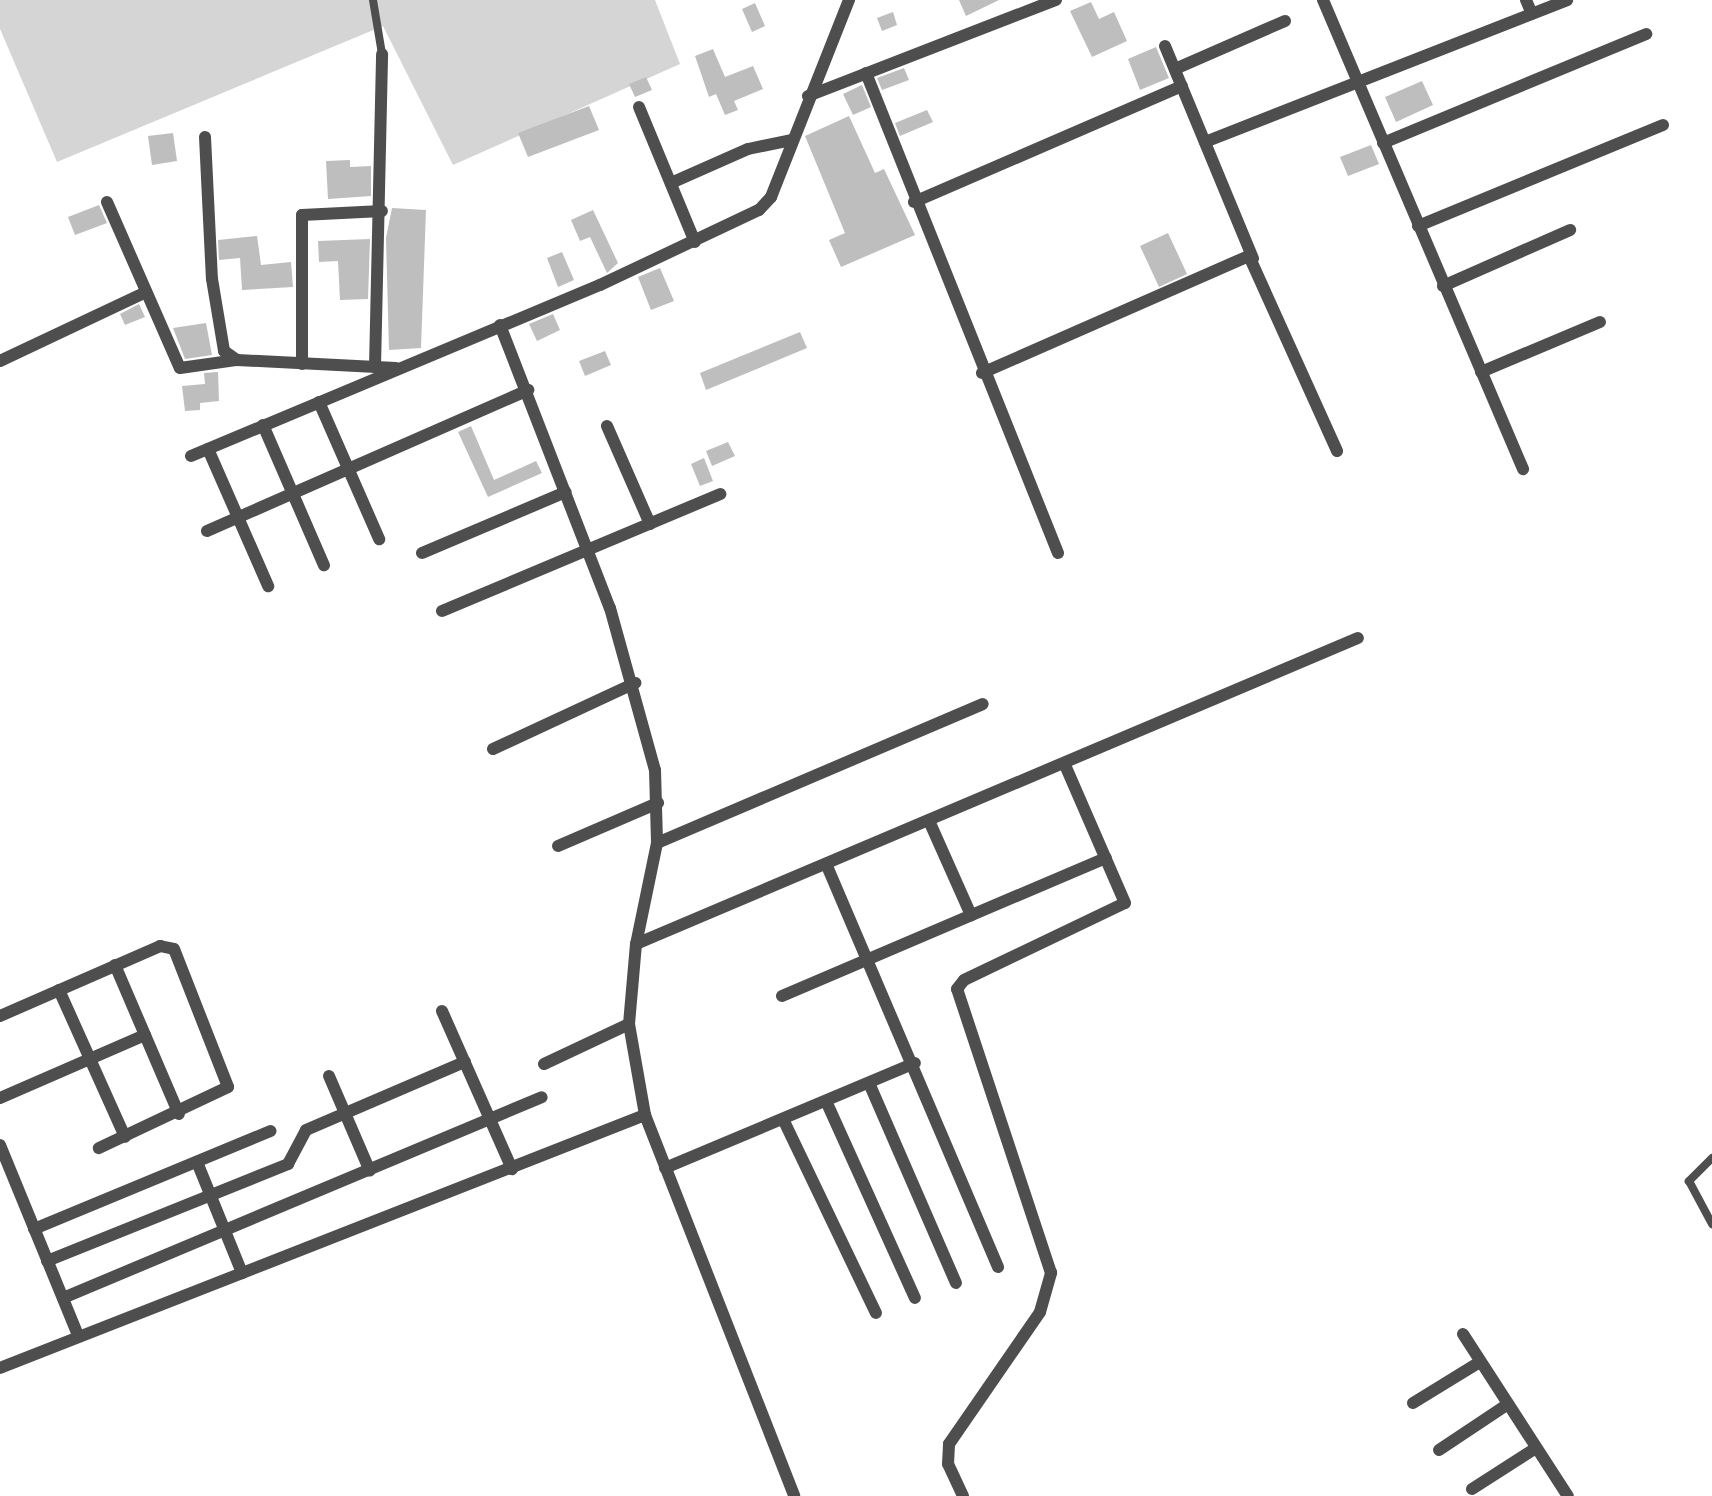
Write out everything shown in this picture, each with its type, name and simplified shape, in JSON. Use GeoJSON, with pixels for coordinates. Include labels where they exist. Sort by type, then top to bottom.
{"type":"FeatureCollection","features":[{"type":"Feature","properties":{"kind":"street"},"geometry":{"type":"LineString","coordinates":[[191,456],[695,242],[767,203],[808,96],[849,0]]}},
{"type":"Feature","properties":{"kind":"street"},"geometry":{"type":"LineString","coordinates":[[808,96],[1056,0]]}},
{"type":"Feature","properties":{"kind":"street"},"geometry":{"type":"LineString","coordinates":[[1323,0],[1523,469]]}},
{"type":"Feature","properties":{"kind":"street"},"geometry":{"type":"LineString","coordinates":[[1526,0],[1532,14]]}},
{"type":"Feature","properties":{"kind":"street"},"geometry":{"type":"LineString","coordinates":[[1205,142],[1567,0]]}},
{"type":"Feature","properties":{"kind":"street"},"geometry":{"type":"LineString","coordinates":[[1174,69],[1285,21]]}},
{"type":"Feature","properties":{"kind":"street"},"geometry":{"type":"LineString","coordinates":[[1383,143],[1646,34]]}},
{"type":"Feature","properties":{"kind":"street"},"geometry":{"type":"LineString","coordinates":[[1165,46],[1252,258],[1337,450]]}},
{"type":"Feature","properties":{"kind":"street"},"geometry":{"type":"LineString","coordinates":[[375,366],[382,211],[382,54]]}},
{"type":"Feature","properties":{"kind":"street"},"geometry":{"type":"LineString","coordinates":[[866,73],[982,373],[1058,553]]}},
{"type":"Feature","properties":{"kind":"street"},"geometry":{"type":"LineString","coordinates":[[914,202],[1182,86]]}},
{"type":"Feature","properties":{"kind":"street"},"geometry":{"type":"LineString","coordinates":[[639,107],[695,242]]}},
{"type":"Feature","properties":{"kind":"street"},"geometry":{"type":"LineString","coordinates":[[1418,226],[1663,125]]}},
{"type":"Feature","properties":{"kind":"street"},"geometry":{"type":"LineString","coordinates":[[206,137],[212,279],[222,344],[237,360]]}},
{"type":"Feature","properties":{"kind":"street"},"geometry":{"type":"LineString","coordinates":[[671,183],[748,149],[791,140]]}},
{"type":"Feature","properties":{"kind":"street"},"geometry":{"type":"LineString","coordinates":[[107,202],[144,293],[180,368],[237,360],[400,368]]}},
{"type":"Feature","properties":{"kind":"street"},"geometry":{"type":"LineString","coordinates":[[302,364],[302,215],[382,211]]}},
{"type":"Feature","properties":{"kind":"street"},"geometry":{"type":"LineString","coordinates":[[1443,285],[1570,230]]}},
{"type":"Feature","properties":{"kind":"street"},"geometry":{"type":"LineString","coordinates":[[982,373],[1245,256],[1252,258]]}},
{"type":"Feature","properties":{"kind":"street"},"geometry":{"type":"LineString","coordinates":[[0,361],[144,293]]}},
{"type":"Feature","properties":{"kind":"street"},"geometry":{"type":"LineString","coordinates":[[1481,372],[1600,322]]}},
{"type":"Feature","properties":{"kind":"street"},"geometry":{"type":"LineString","coordinates":[[500,326],[528,390],[635,683],[658,803],[657,843],[636,945],[629,1024],[645,1114],[794,1496]]}},
{"type":"Feature","properties":{"kind":"street"},"geometry":{"type":"LineString","coordinates":[[207,531],[528,390]]}},
{"type":"Feature","properties":{"kind":"street"},"geometry":{"type":"LineString","coordinates":[[319,402],[379,539]]}},
{"type":"Feature","properties":{"kind":"street"},"geometry":{"type":"LineString","coordinates":[[263,425],[324,565]]}},
{"type":"Feature","properties":{"kind":"street"},"geometry":{"type":"LineString","coordinates":[[607,426],[650,524]]}},
{"type":"Feature","properties":{"kind":"street"},"geometry":{"type":"LineString","coordinates":[[208,449],[268,586]]}},
{"type":"Feature","properties":{"kind":"street"},"geometry":{"type":"LineString","coordinates":[[422,553],[566,492]]}},
{"type":"Feature","properties":{"kind":"street"},"geometry":{"type":"LineString","coordinates":[[442,611],[720,494]]}},
{"type":"Feature","properties":{"kind":"street"},"geometry":{"type":"LineString","coordinates":[[636,945],[930,823],[1358,638]]}},
{"type":"Feature","properties":{"kind":"street"},"geometry":{"type":"LineString","coordinates":[[493,749],[635,683]]}},
{"type":"Feature","properties":{"kind":"street"},"geometry":{"type":"LineString","coordinates":[[657,843],[982,704]]}},
{"type":"Feature","properties":{"kind":"street"},"geometry":{"type":"LineString","coordinates":[[963,1496],[948,1464],[949,1444],[1040,1312],[1051,1273],[957,989],[964,980],[1124,906],[1106,858],[1065,765]]}},
{"type":"Feature","properties":{"kind":"street"},"geometry":{"type":"LineString","coordinates":[[558,846],[658,803]]}},
{"type":"Feature","properties":{"kind":"street"},"geometry":{"type":"LineString","coordinates":[[930,823],[971,915]]}},
{"type":"Feature","properties":{"kind":"street"},"geometry":{"type":"LineString","coordinates":[[782,996],[1106,858]]}},
{"type":"Feature","properties":{"kind":"street"},"geometry":{"type":"LineString","coordinates":[[827,866],[915,1064],[998,1267]]}},
{"type":"Feature","properties":{"kind":"street"},"geometry":{"type":"LineString","coordinates":[[0,1016],[115,965],[168,945],[180,958],[228,1087],[179,1114],[99,1148]]}},
{"type":"Feature","properties":{"kind":"street"},"geometry":{"type":"LineString","coordinates":[[115,965],[179,1114]]}},
{"type":"Feature","properties":{"kind":"street"},"geometry":{"type":"LineString","coordinates":[[59,990],[125,1137]]}},
{"type":"Feature","properties":{"kind":"street"},"geometry":{"type":"LineString","coordinates":[[442,1011],[512,1169]]}},
{"type":"Feature","properties":{"kind":"street"},"geometry":{"type":"LineString","coordinates":[[544,1064],[629,1024]]}},
{"type":"Feature","properties":{"kind":"street"},"geometry":{"type":"LineString","coordinates":[[0,1098],[145,1035]]}},
{"type":"Feature","properties":{"kind":"street"},"geometry":{"type":"LineString","coordinates":[[47,1261],[211,1197],[292,1161],[304,1132],[465,1062]]}},
{"type":"Feature","properties":{"kind":"street"},"geometry":{"type":"LineString","coordinates":[[665,1168],[915,1064]]}},
{"type":"Feature","properties":{"kind":"street"},"geometry":{"type":"LineString","coordinates":[[329,1076],[370,1172]]}},
{"type":"Feature","properties":{"kind":"street"},"geometry":{"type":"LineString","coordinates":[[869,1083],[956,1283]]}},
{"type":"Feature","properties":{"kind":"street"},"geometry":{"type":"LineString","coordinates":[[63,1298],[226,1234],[542,1096]]}},
{"type":"Feature","properties":{"kind":"street"},"geometry":{"type":"LineString","coordinates":[[826,1101],[915,1298]]}},
{"type":"Feature","properties":{"kind":"street"},"geometry":{"type":"LineString","coordinates":[[0,1368],[78,1335],[512,1169],[645,1114]]}},
{"type":"Feature","properties":{"kind":"street"},"geometry":{"type":"LineString","coordinates":[[783,1119],[876,1313]]}},
{"type":"Feature","properties":{"kind":"street"},"geometry":{"type":"LineString","coordinates":[[34,1229],[271,1131]]}},
{"type":"Feature","properties":{"kind":"street"},"geometry":{"type":"LineString","coordinates":[[0,1145],[78,1335]]}},
{"type":"Feature","properties":{"kind":"street"},"geometry":{"type":"LineString","coordinates":[[197,1162],[242,1273]]}},
{"type":"Feature","properties":{"kind":"street"},"geometry":{"type":"LineString","coordinates":[[1463,1334],[1565,1495]]}},
{"type":"Feature","properties":{"kind":"street"},"geometry":{"type":"LineString","coordinates":[[1413,1403],[1480,1362]]}},
{"type":"Feature","properties":{"kind":"street"},"geometry":{"type":"LineString","coordinates":[[1439,1450],[1508,1404]]}},
{"type":"Feature","properties":{"kind":"street"},"geometry":{"type":"LineString","coordinates":[[1472,1489],[1536,1448]]}},
{"type":"Feature","properties":{"kind":"lane"},"geometry":{"type":"LineString","coordinates":[[373,0],[382,54]]}},
{"type":"Feature","properties":{"kind":"lane"},"geometry":{"type":"LineString","coordinates":[[1712,1158],[1689,1181],[1712,1224]]}},
{"type":"Feature","properties":{"kind":"shaded area"},"geometry":{"type":"Polygon","coordinates":[[[0,0],[655,0],[680,64],[453,165],[383,26],[57,162],[0,29],[0,0]]]}},
{"type":"Feature","properties":{"kind":"building"},"geometry":{"type":"Polygon","coordinates":[[[959,0],[999,0],[966,16],[959,0]]]}},
{"type":"Feature","properties":{"kind":"building"},"geometry":{"type":"Polygon","coordinates":[[[1091,2],[1099,19],[1114,12],[1127,41],[1092,57],[1070,11],[1091,2]]]}},
{"type":"Feature","properties":{"kind":"building"},"geometry":{"type":"Polygon","coordinates":[[[755,3],[765,26],[752,32],[742,9],[755,3]]]}},
{"type":"Feature","properties":{"kind":"building"},"geometry":{"type":"Polygon","coordinates":[[[893,12],[897,25],[882,31],[877,18],[893,12]]]}},
{"type":"Feature","properties":{"kind":"building"},"geometry":{"type":"Polygon","coordinates":[[[1156,47],[1169,78],[1140,90],[1128,59],[1156,47]]]}},
{"type":"Feature","properties":{"kind":"building"},"geometry":{"type":"Polygon","coordinates":[[[713,49],[725,77],[753,66],[763,89],[734,101],[738,110],[725,115],[716,94],[709,97],[695,56],[713,49]]]}},
{"type":"Feature","properties":{"kind":"building"},"geometry":{"type":"Polygon","coordinates":[[[904,68],[909,80],[882,90],[877,78],[904,68]]]}},
{"type":"Feature","properties":{"kind":"building"},"geometry":{"type":"Polygon","coordinates":[[[646,77],[652,90],[635,97],[629,84],[646,77]]]}},
{"type":"Feature","properties":{"kind":"building"},"geometry":{"type":"Polygon","coordinates":[[[1422,81],[1433,105],[1396,122],[1385,97],[1422,81]]]}},
{"type":"Feature","properties":{"kind":"building"},"geometry":{"type":"Polygon","coordinates":[[[862,85],[871,107],[853,115],[843,94],[862,85]]]}},
{"type":"Feature","properties":{"kind":"building"},"geometry":{"type":"Polygon","coordinates":[[[589,106],[599,130],[528,157],[518,133],[589,106]]]}},
{"type":"Feature","properties":{"kind":"building"},"geometry":{"type":"Polygon","coordinates":[[[927,110],[933,122],[900,136],[895,123],[927,110]]]}},
{"type":"Feature","properties":{"kind":"building"},"geometry":{"type":"Polygon","coordinates":[[[849,116],[875,173],[884,169],[915,235],[841,267],[829,240],[845,233],[805,136],[849,116]]]}},
{"type":"Feature","properties":{"kind":"building"},"geometry":{"type":"Polygon","coordinates":[[[173,133],[177,161],[152,165],[148,136],[173,133]]]}},
{"type":"Feature","properties":{"kind":"building"},"geometry":{"type":"Polygon","coordinates":[[[1371,145],[1379,164],[1348,176],[1340,157],[1371,145]]]}},
{"type":"Feature","properties":{"kind":"building"},"geometry":{"type":"Polygon","coordinates":[[[350,160],[350,167],[371,166],[371,196],[328,199],[326,161],[350,160]]]}},
{"type":"Feature","properties":{"kind":"building"},"geometry":{"type":"Polygon","coordinates":[[[99,205],[107,223],[75,235],[68,217],[99,205]]]}},
{"type":"Feature","properties":{"kind":"building"},"geometry":{"type":"Polygon","coordinates":[[[392,208],[426,210],[421,348],[389,350],[386,238],[392,208]]]}},
{"type":"Feature","properties":{"kind":"building"},"geometry":{"type":"Polygon","coordinates":[[[593,210],[618,263],[607,273],[590,237],[580,241],[571,220],[593,210]]]}},
{"type":"Feature","properties":{"kind":"building"},"geometry":{"type":"Polygon","coordinates":[[[1168,233],[1187,274],[1159,287],[1140,246],[1168,233]]]}},
{"type":"Feature","properties":{"kind":"building"},"geometry":{"type":"Polygon","coordinates":[[[257,236],[261,265],[291,262],[293,287],[242,290],[240,258],[219,260],[218,240],[257,236]]]}},
{"type":"Feature","properties":{"kind":"building"},"geometry":{"type":"Polygon","coordinates":[[[370,239],[368,299],[340,300],[338,261],[319,262],[318,241],[370,239]]]}},
{"type":"Feature","properties":{"kind":"building"},"geometry":{"type":"Polygon","coordinates":[[[562,252],[574,280],[558,287],[547,258],[562,252]]]}},
{"type":"Feature","properties":{"kind":"building"},"geometry":{"type":"Polygon","coordinates":[[[660,268],[674,301],[651,310],[638,277],[660,268]]]}},
{"type":"Feature","properties":{"kind":"building"},"geometry":{"type":"Polygon","coordinates":[[[139,304],[145,317],[125,325],[120,314],[139,304]]]}},
{"type":"Feature","properties":{"kind":"building"},"geometry":{"type":"Polygon","coordinates":[[[553,314],[560,330],[537,341],[529,324],[553,314]]]}},
{"type":"Feature","properties":{"kind":"building"},"geometry":{"type":"Polygon","coordinates":[[[206,323],[212,355],[185,359],[173,328],[206,323]]]}},
{"type":"Feature","properties":{"kind":"building"},"geometry":{"type":"Polygon","coordinates":[[[800,332],[807,348],[706,390],[700,373],[800,332]]]}},
{"type":"Feature","properties":{"kind":"building"},"geometry":{"type":"Polygon","coordinates":[[[605,351],[611,365],[585,376],[579,361],[605,351]]]}},
{"type":"Feature","properties":{"kind":"building"},"geometry":{"type":"Polygon","coordinates":[[[218,372],[219,401],[200,403],[200,410],[185,411],[182,386],[205,384],[204,373],[218,372]]]}},
{"type":"Feature","properties":{"kind":"building"},"geometry":{"type":"Polygon","coordinates":[[[471,426],[494,480],[536,461],[542,473],[488,497],[458,432],[471,426]]]}},
{"type":"Feature","properties":{"kind":"building"},"geometry":{"type":"Polygon","coordinates":[[[728,442],[735,456],[712,466],[706,451],[728,442]]]}},
{"type":"Feature","properties":{"kind":"building"},"geometry":{"type":"Polygon","coordinates":[[[704,458],[713,481],[700,486],[691,464],[704,458]]]}}]}
